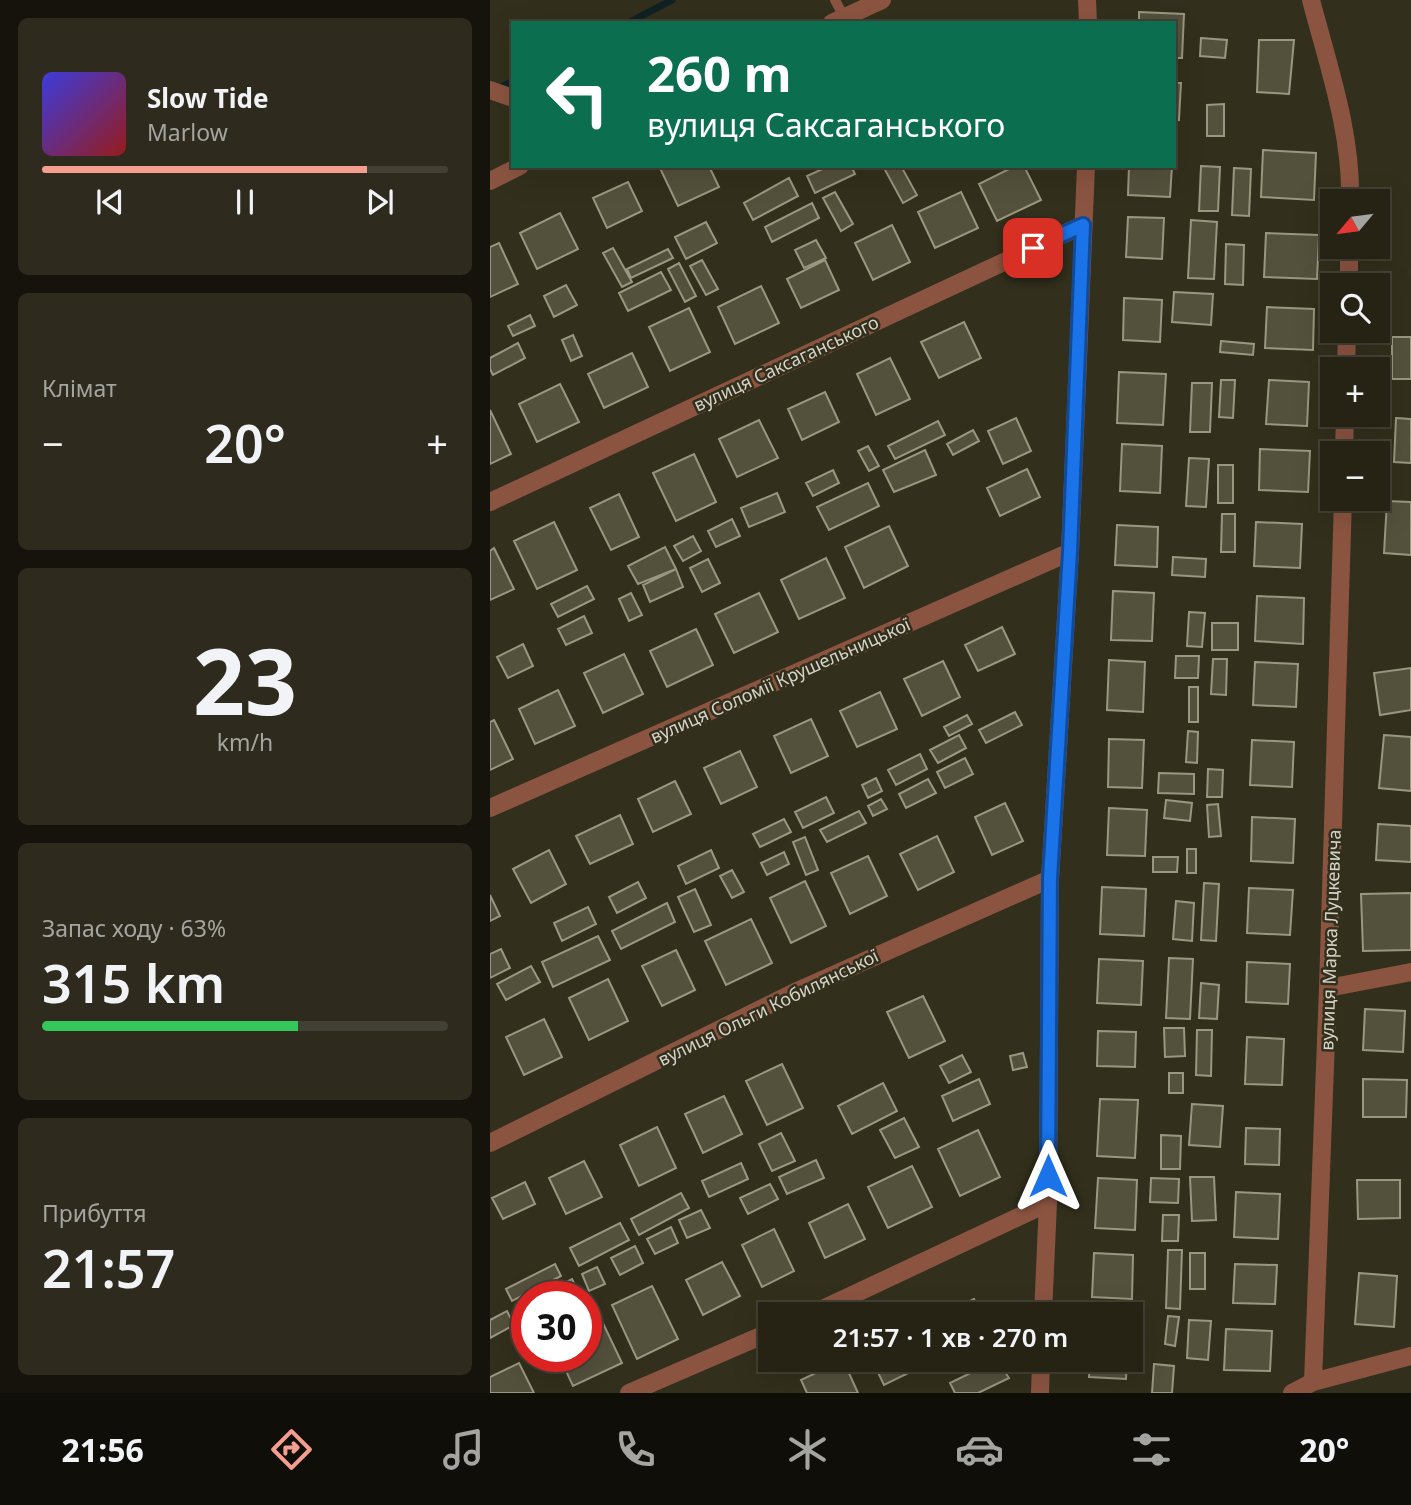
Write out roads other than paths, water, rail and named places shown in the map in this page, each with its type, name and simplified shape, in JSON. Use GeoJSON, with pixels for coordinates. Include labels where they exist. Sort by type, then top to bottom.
{"type":"FeatureCollection","features":[{"type":"Feature","properties":{"kind":"street"},"geometry":{"type":"LineString","coordinates":[[838,20],[882,0]]}},
{"type":"Feature","properties":{"kind":"street"},"geometry":{"type":"LineString","coordinates":[[1087,0],[1088,21]]}},
{"type":"Feature","properties":{"kind":"street"},"geometry":{"type":"LineString","coordinates":[[1312,7],[1341,117],[1351,189]]}},
{"type":"Feature","properties":{"kind":"street"},"geometry":{"type":"LineString","coordinates":[[490,90],[511,97]]}},
{"type":"Feature","properties":{"kind":"street"},"geometry":{"type":"LineString","coordinates":[[490,181],[516,168]]}},
{"type":"Feature","properties":{"kind":"street"},"geometry":{"type":"LineString","coordinates":[[1044,1302],[1048,1203],[1050,878],[1070,552],[1086,168]]}},
{"type":"Feature","properties":{"kind":"street","name":"вулиця Саксаганського"},"geometry":{"type":"LineString","coordinates":[[490,502],[1083,225]]}},
{"type":"Feature","properties":{"kind":"street","name":"вулиця Марка Луцкевича"},"geometry":{"type":"LineString","coordinates":[[1313,1382],[1343,511]]}},
{"type":"Feature","properties":{"kind":"street","name":"вулиця Соломії Крушельницької"},"geometry":{"type":"LineString","coordinates":[[490,808],[1070,552]]}},
{"type":"Feature","properties":{"kind":"street","name":"вулиця Ольги Кобилянської"},"geometry":{"type":"LineString","coordinates":[[490,1143],[795,992],[1050,878]]}},
{"type":"Feature","properties":{"kind":"street"},"geometry":{"type":"LineString","coordinates":[[1328,988],[1411,972]]}},
{"type":"Feature","properties":{"kind":"street"},"geometry":{"type":"LineString","coordinates":[[838,1302],[1048,1203]]}},
{"type":"Feature","properties":{"kind":"street"},"geometry":{"type":"LineString","coordinates":[[629,1393],[758,1337]]}},
{"type":"Feature","properties":{"kind":"street"},"geometry":{"type":"LineString","coordinates":[[1292,1393],[1313,1382],[1411,1356]]}},
{"type":"Feature","properties":{"kind":"street"},"geometry":{"type":"LineString","coordinates":[[1040,1393],[1041,1372]]}},
{"type":"Feature","properties":{"kind":"lane"},"geometry":{"type":"LineString","coordinates":[[835,0],[838,20]]}},
{"type":"Feature","properties":{"kind":"waterway"},"geometry":{"type":"LineString","coordinates":[[632,21],[672,0]]}},
{"type":"Feature","properties":{"kind":"waterway"},"geometry":{"type":"LineString","coordinates":[[498,89],[511,82]]}}]}
